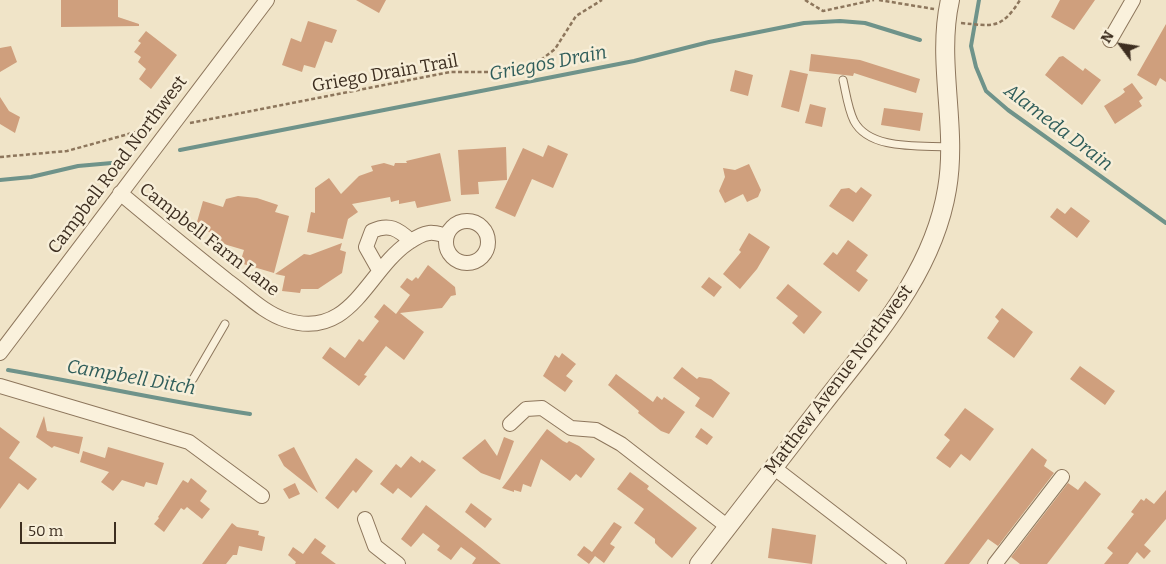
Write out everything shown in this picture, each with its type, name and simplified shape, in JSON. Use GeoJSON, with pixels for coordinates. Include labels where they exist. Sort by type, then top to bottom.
{"type":"FeatureCollection","features":[{"type":"Feature","properties":{"kind":"street","name":"Campbell Road Northwest"},"geometry":{"type":"LineString","coordinates":[[0,353],[267,0]]}},
{"type":"Feature","properties":{"kind":"street","name":"Matthew Avenue Northwest"},"geometry":{"type":"LineString","coordinates":[[699,564],[872,340],[905,295],[920,270],[932,243],[947,189],[951,147],[945,32],[950,0]]}},
{"type":"Feature","properties":{"kind":"street"},"geometry":{"type":"LineString","coordinates":[[1110,40],[1133,0]]}},
{"type":"Feature","properties":{"kind":"street","name":"Campbell Farm Lane"},"geometry":{"type":"LineString","coordinates":[[120,194],[267,311],[286,320],[312,323],[344,312],[364,293],[379,270],[419,235],[431,232],[447,236]]}},
{"type":"Feature","properties":{"kind":"street"},"geometry":{"type":"LineString","coordinates":[[379,270],[366,247],[372,231],[390,227],[399,230],[411,241]]}},
{"type":"Feature","properties":{"kind":"street"},"geometry":{"type":"LineString","coordinates":[[0,386],[189,442],[262,496]]}},
{"type":"Feature","properties":{"kind":"street"},"geometry":{"type":"LineString","coordinates":[[510,424],[526,410],[542,408],[571,428],[596,430],[621,444],[728,526]]}},
{"type":"Feature","properties":{"kind":"street"},"geometry":{"type":"LineString","coordinates":[[773,467],[899,564]]}},
{"type":"Feature","properties":{"kind":"street"},"geometry":{"type":"LineString","coordinates":[[995,564],[1062,477]]}},
{"type":"Feature","properties":{"kind":"street"},"geometry":{"type":"LineString","coordinates":[[365,519],[375,546],[398,564]]}},
{"type":"Feature","properties":{"kind":"lane"},"geometry":{"type":"LineString","coordinates":[[843,80],[854,121],[864,133],[874,139],[893,143],[951,147]]}},
{"type":"Feature","properties":{"kind":"lane"},"geometry":{"type":"LineString","coordinates":[[193,379],[225,324]]}},
{"type":"Feature","properties":{"kind":"path","name":"Griego Drain Trail"},"geometry":{"type":"LineString","coordinates":[[0,158],[67,151],[176,120],[185,124],[450,72],[497,72],[526,65],[542,59],[555,49],[576,16],[602,0]]}},
{"type":"Feature","properties":{"kind":"path"},"geometry":{"type":"LineString","coordinates":[[805,0],[824,11],[874,0]]}},
{"type":"Feature","properties":{"kind":"path"},"geometry":{"type":"LineString","coordinates":[[879,0],[933,9]]}},
{"type":"Feature","properties":{"kind":"path"},"geometry":{"type":"LineString","coordinates":[[961,23],[990,27],[1003,21],[1020,0]]}},
{"type":"Feature","properties":{"kind":"building"},"geometry":{"type":"Polygon","coordinates":[[[61,0],[118,0],[118,17],[139,24],[139,26],[61,27],[61,0]]]}},
{"type":"Feature","properties":{"kind":"building"},"geometry":{"type":"Polygon","coordinates":[[[356,0],[386,0],[379,13],[356,0]]]}},
{"type":"Feature","properties":{"kind":"building"},"geometry":{"type":"Polygon","coordinates":[[[1060,0],[1095,0],[1074,30],[1051,17],[1060,0]]]}},
{"type":"Feature","properties":{"kind":"building"},"geometry":{"type":"Polygon","coordinates":[[[308,21],[337,30],[332,43],[325,41],[315,68],[304,65],[302,72],[282,65],[291,38],[301,42],[308,21]]]}},
{"type":"Feature","properties":{"kind":"building"},"geometry":{"type":"Polygon","coordinates":[[[1166,24],[1166,82],[1160,78],[1156,86],[1137,75],[1166,24]]]}},
{"type":"Feature","properties":{"kind":"building"},"geometry":{"type":"Polygon","coordinates":[[[146,31],[177,55],[151,89],[139,79],[146,69],[138,62],[141,57],[134,52],[141,43],[138,41],[146,31]]]}},
{"type":"Feature","properties":{"kind":"building"},"geometry":{"type":"Polygon","coordinates":[[[11,46],[17,62],[0,72],[0,48],[11,46]]]}},
{"type":"Feature","properties":{"kind":"building"},"geometry":{"type":"Polygon","coordinates":[[[811,54],[860,60],[920,79],[916,93],[854,73],[853,76],[809,71],[811,54]]]}},
{"type":"Feature","properties":{"kind":"building"},"geometry":{"type":"Polygon","coordinates":[[[1063,56],[1083,71],[1085,68],[1101,80],[1082,105],[1045,75],[1059,57],[1063,56]]]}},
{"type":"Feature","properties":{"kind":"building"},"geometry":{"type":"Polygon","coordinates":[[[735,70],[753,75],[748,96],[730,91],[735,70]]]}},
{"type":"Feature","properties":{"kind":"building"},"geometry":{"type":"Polygon","coordinates":[[[790,70],[808,74],[799,112],[781,107],[790,70]]]}},
{"type":"Feature","properties":{"kind":"building"},"geometry":{"type":"Polygon","coordinates":[[[1132,83],[1143,98],[1139,101],[1142,106],[1115,124],[1104,106],[1125,92],[1123,89],[1132,83]]]}},
{"type":"Feature","properties":{"kind":"building"},"geometry":{"type":"Polygon","coordinates":[[[0,97],[9,111],[20,117],[15,133],[0,124],[0,97]]]}},
{"type":"Feature","properties":{"kind":"building"},"geometry":{"type":"Polygon","coordinates":[[[810,104],[826,108],[822,127],[805,123],[810,104]]]}},
{"type":"Feature","properties":{"kind":"building"},"geometry":{"type":"Polygon","coordinates":[[[884,108],[923,113],[920,131],[881,125],[884,108]]]}},
{"type":"Feature","properties":{"kind":"building"},"geometry":{"type":"Polygon","coordinates":[[[548,145],[568,154],[553,188],[532,179],[515,217],[495,208],[523,148],[543,157],[548,145]]]}},
{"type":"Feature","properties":{"kind":"building"},"geometry":{"type":"Polygon","coordinates":[[[506,147],[507,180],[478,182],[479,194],[461,195],[458,150],[506,147]]]}},
{"type":"Feature","properties":{"kind":"building"},"geometry":{"type":"Polygon","coordinates":[[[440,153],[451,201],[417,208],[415,201],[399,204],[399,200],[391,202],[390,197],[352,204],[358,212],[348,219],[343,239],[307,232],[311,212],[315,213],[315,188],[329,178],[341,194],[359,176],[373,171],[371,166],[384,163],[394,166],[395,163],[407,163],[406,161],[440,153]]]}},
{"type":"Feature","properties":{"kind":"building"},"geometry":{"type":"Polygon","coordinates":[[[749,164],[761,190],[758,197],[747,202],[743,194],[725,203],[719,191],[725,177],[723,168],[735,170],[749,164]]]}},
{"type":"Feature","properties":{"kind":"building"},"geometry":{"type":"Polygon","coordinates":[[[861,187],[872,195],[853,222],[829,206],[841,189],[849,188],[856,193],[861,187]]]}},
{"type":"Feature","properties":{"kind":"building"},"geometry":{"type":"Polygon","coordinates":[[[238,196],[257,198],[278,205],[275,212],[289,216],[274,273],[240,263],[244,250],[217,242],[219,236],[206,231],[205,227],[197,222],[203,201],[223,207],[226,199],[238,196]]]}},
{"type":"Feature","properties":{"kind":"building"},"geometry":{"type":"Polygon","coordinates":[[[1071,207],[1090,221],[1077,238],[1050,217],[1057,208],[1065,214],[1071,207]]]}},
{"type":"Feature","properties":{"kind":"building"},"geometry":{"type":"Polygon","coordinates":[[[749,233],[770,247],[757,269],[740,289],[723,274],[741,252],[739,250],[749,233]]]}},
{"type":"Feature","properties":{"kind":"building"},"geometry":{"type":"Polygon","coordinates":[[[848,240],[868,255],[856,271],[868,280],[859,292],[823,264],[833,252],[837,255],[848,240]]]}},
{"type":"Feature","properties":{"kind":"building"},"geometry":{"type":"Polygon","coordinates":[[[342,243],[340,250],[346,252],[342,273],[318,289],[301,289],[300,293],[282,291],[285,276],[275,274],[304,254],[310,255],[342,243]]]}},
{"type":"Feature","properties":{"kind":"building"},"geometry":{"type":"Polygon","coordinates":[[[428,265],[455,287],[456,295],[451,296],[442,308],[400,313],[424,332],[404,360],[386,346],[364,375],[367,376],[359,386],[322,358],[330,347],[345,358],[359,339],[363,342],[379,321],[374,317],[384,304],[396,314],[410,295],[400,287],[407,278],[412,281],[416,277],[418,279],[428,265]]]}},
{"type":"Feature","properties":{"kind":"building"},"geometry":{"type":"Polygon","coordinates":[[[709,277],[722,287],[714,297],[701,287],[709,277]]]}},
{"type":"Feature","properties":{"kind":"building"},"geometry":{"type":"Polygon","coordinates":[[[788,284],[822,312],[804,334],[792,323],[798,316],[776,298],[788,284]]]}},
{"type":"Feature","properties":{"kind":"building"},"geometry":{"type":"Polygon","coordinates":[[[1002,308],[1033,332],[1014,358],[987,338],[999,321],[995,317],[1002,308]]]}},
{"type":"Feature","properties":{"kind":"building"},"geometry":{"type":"Polygon","coordinates":[[[562,353],[576,364],[566,376],[573,381],[565,392],[543,376],[555,355],[559,358],[562,353]]]}},
{"type":"Feature","properties":{"kind":"building"},"geometry":{"type":"Polygon","coordinates":[[[1080,366],[1115,391],[1105,405],[1070,379],[1080,366]]]}},
{"type":"Feature","properties":{"kind":"building"},"geometry":{"type":"Polygon","coordinates":[[[682,367],[697,379],[699,377],[711,379],[730,393],[713,418],[695,406],[700,398],[673,378],[682,367]]]}},
{"type":"Feature","properties":{"kind":"building"},"geometry":{"type":"Polygon","coordinates":[[[616,374],[653,402],[657,396],[662,400],[664,397],[685,412],[669,434],[661,431],[638,413],[639,411],[608,385],[616,374]]]}},
{"type":"Feature","properties":{"kind":"building"},"geometry":{"type":"Polygon","coordinates":[[[965,408],[994,429],[970,461],[961,454],[950,468],[936,458],[950,440],[944,435],[965,408]]]}},
{"type":"Feature","properties":{"kind":"building"},"geometry":{"type":"Polygon","coordinates":[[[44,416],[47,431],[83,437],[79,454],[54,446],[52,448],[36,437],[44,416]]]}},
{"type":"Feature","properties":{"kind":"building"},"geometry":{"type":"Polygon","coordinates":[[[0,427],[20,442],[9,458],[37,479],[28,490],[19,483],[0,509],[0,427]]]}},
{"type":"Feature","properties":{"kind":"building"},"geometry":{"type":"Polygon","coordinates":[[[701,428],[713,437],[707,445],[695,437],[701,428]]]}},
{"type":"Feature","properties":{"kind":"building"},"geometry":{"type":"Polygon","coordinates":[[[547,429],[563,441],[567,443],[569,441],[579,446],[595,459],[581,478],[576,474],[570,481],[541,459],[531,487],[523,484],[521,492],[502,488],[547,429]]]}},
{"type":"Feature","properties":{"kind":"building"},"geometry":{"type":"Polygon","coordinates":[[[504,437],[514,441],[500,480],[481,473],[462,458],[485,439],[497,456],[504,437]]]}},
{"type":"Feature","properties":{"kind":"building"},"geometry":{"type":"Polygon","coordinates":[[[108,447],[164,463],[157,485],[146,482],[144,487],[122,480],[113,491],[101,482],[109,472],[80,462],[83,451],[105,458],[108,447]]]}},
{"type":"Feature","properties":{"kind":"building"},"geometry":{"type":"Polygon","coordinates":[[[294,447],[318,493],[284,466],[278,455],[294,447]]]}},
{"type":"Feature","properties":{"kind":"building"},"geometry":{"type":"Polygon","coordinates":[[[1032,448],[1047,460],[1044,466],[1054,473],[998,546],[988,539],[969,564],[944,564],[1032,448]]]}},
{"type":"Feature","properties":{"kind":"building"},"geometry":{"type":"Polygon","coordinates":[[[411,456],[420,463],[422,460],[436,470],[411,498],[398,488],[393,494],[380,484],[396,464],[401,468],[411,456]]]}},
{"type":"Feature","properties":{"kind":"building"},"geometry":{"type":"Polygon","coordinates":[[[356,458],[373,471],[356,493],[353,490],[338,509],[325,498],[356,458]]]}},
{"type":"Feature","properties":{"kind":"building"},"geometry":{"type":"Polygon","coordinates":[[[630,472],[649,486],[647,489],[697,528],[672,558],[655,543],[655,539],[634,523],[644,509],[617,489],[630,472]]]}},
{"type":"Feature","properties":{"kind":"building"},"geometry":{"type":"Polygon","coordinates":[[[191,478],[207,491],[200,501],[210,509],[202,519],[187,507],[184,510],[181,508],[164,532],[154,524],[183,480],[188,483],[191,478]]]}},
{"type":"Feature","properties":{"kind":"building"},"geometry":{"type":"Polygon","coordinates":[[[1085,481],[1101,494],[1047,564],[1020,564],[1011,557],[1068,483],[1078,490],[1085,481]]]}},
{"type":"Feature","properties":{"kind":"building"},"geometry":{"type":"Polygon","coordinates":[[[295,483],[300,494],[289,499],[283,489],[295,483]]]}},
{"type":"Feature","properties":{"kind":"building"},"geometry":{"type":"Polygon","coordinates":[[[1166,490],[1166,519],[1144,545],[1151,551],[1144,559],[1137,552],[1128,564],[1104,564],[1113,553],[1107,548],[1134,514],[1131,512],[1141,499],[1144,501],[1146,498],[1154,504],[1166,490]]]}},
{"type":"Feature","properties":{"kind":"building"},"geometry":{"type":"Polygon","coordinates":[[[471,503],[492,519],[485,528],[465,512],[471,503]]]}},
{"type":"Feature","properties":{"kind":"building"},"geometry":{"type":"Polygon","coordinates":[[[426,505],[501,564],[472,564],[476,558],[461,547],[451,560],[437,550],[440,546],[423,533],[411,547],[401,539],[426,505]]]}},
{"type":"Feature","properties":{"kind":"building"},"geometry":{"type":"Polygon","coordinates":[[[614,522],[622,527],[610,544],[615,547],[604,563],[595,556],[589,564],[577,555],[584,546],[592,552],[614,522]]]}},
{"type":"Feature","properties":{"kind":"building"},"geometry":{"type":"Polygon","coordinates":[[[232,523],[237,527],[259,531],[258,535],[265,537],[262,551],[239,546],[237,555],[233,555],[226,564],[202,564],[232,523]]]}},
{"type":"Feature","properties":{"kind":"building"},"geometry":{"type":"Polygon","coordinates":[[[772,528],[816,535],[812,564],[768,558],[772,528]]]}},
{"type":"Feature","properties":{"kind":"building"},"geometry":{"type":"Polygon","coordinates":[[[315,538],[326,546],[321,553],[336,564],[295,564],[296,562],[288,555],[293,547],[303,554],[315,538]]]}},
{"type":"Feature","properties":{"kind":"waterway","name":"Alameda Drain"},"geometry":{"type":"LineString","coordinates":[[979,0],[971,46],[976,67],[986,91],[1008,110],[1166,223]]}},
{"type":"Feature","properties":{"kind":"waterway","name":"Griegos Drain"},"geometry":{"type":"LineString","coordinates":[[180,150],[634,61],[709,42],[804,23],[840,21],[865,23],[920,40]]}},
{"type":"Feature","properties":{"kind":"waterway","name":"Griegos Drain"},"geometry":{"type":"LineString","coordinates":[[0,180],[31,177],[78,166],[123,162]]}},
{"type":"Feature","properties":{"kind":"waterway","name":"Campbell Ditch"},"geometry":{"type":"LineString","coordinates":[[8,370],[250,414]]}}]}
